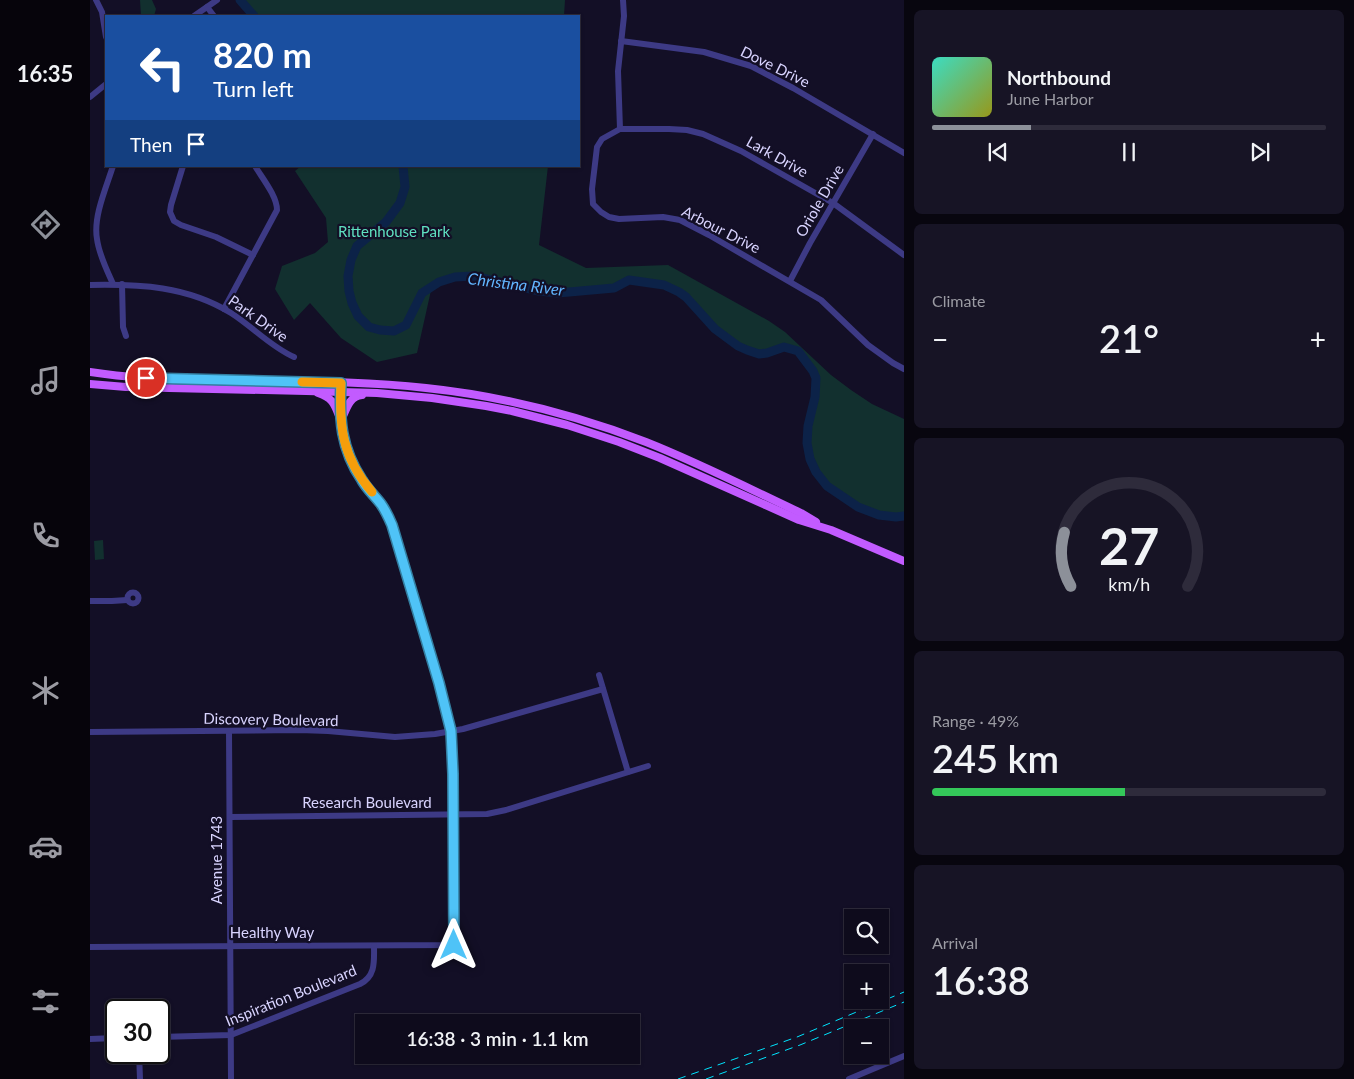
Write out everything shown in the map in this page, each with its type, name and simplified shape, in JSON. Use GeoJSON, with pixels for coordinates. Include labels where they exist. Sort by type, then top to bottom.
{"type":"FeatureCollection","features":[{"type":"Feature","properties":{"kind":"main road"},"geometry":{"type":"LineString","coordinates":[[90,372],[171,379],[341,383],[415,387],[461,392],[520,404],[576,418],[625,434],[801,513],[831,530]]}},
{"type":"Feature","properties":{"kind":"main road"},"geometry":{"type":"LineString","coordinates":[[90,384],[377,393],[432,398],[504,410],[567,425],[645,452],[799,520],[831,530],[904,561]]}},
{"type":"Feature","properties":{"kind":"main road"},"geometry":{"type":"LineString","coordinates":[[306,391],[320,394],[332,400],[341,421]]}},
{"type":"Feature","properties":{"kind":"main road"},"geometry":{"type":"LineString","coordinates":[[341,421],[348,403],[352,399],[358,395],[377,393]]}},
{"type":"Feature","properties":{"kind":"street"},"geometry":{"type":"LineString","coordinates":[[96,0],[102,12],[105,31]]}},
{"type":"Feature","properties":{"kind":"street"},"geometry":{"type":"LineString","coordinates":[[195,15],[217,0]]}},
{"type":"Feature","properties":{"kind":"street"},"geometry":{"type":"LineString","coordinates":[[620,129],[618,71],[624,0]]}},
{"type":"Feature","properties":{"kind":"street"},"geometry":{"type":"LineString","coordinates":[[207,6],[213,15]]}},
{"type":"Feature","properties":{"kind":"street","name":"Dove Drive"},"geometry":{"type":"LineString","coordinates":[[622,41],[704,52],[751,66],[904,153]]}},
{"type":"Feature","properties":{"kind":"street"},"geometry":{"type":"LineString","coordinates":[[90,96],[105,85]]}},
{"type":"Feature","properties":{"kind":"street","name":"Lark Drive"},"geometry":{"type":"LineString","coordinates":[[620,129],[687,130],[703,134],[741,151],[833,203],[904,255]]}},
{"type":"Feature","properties":{"kind":"street","name":"Arbour Drive"},"geometry":{"type":"LineString","coordinates":[[620,129],[602,138],[597,147],[592,189],[593,204],[601,212],[609,217],[620,219],[663,217],[680,220],[709,235],[821,300],[868,345],[904,369]]}},
{"type":"Feature","properties":{"kind":"street","name":"Oriole Drive"},"geometry":{"type":"LineString","coordinates":[[790,281],[873,134]]}},
{"type":"Feature","properties":{"kind":"street"},"geometry":{"type":"LineString","coordinates":[[113,167],[98,217],[96,232],[98,247],[113,284]]}},
{"type":"Feature","properties":{"kind":"street"},"geometry":{"type":"LineString","coordinates":[[183,167],[170,205],[170,212],[174,221],[216,236],[253,255]]}},
{"type":"Feature","properties":{"kind":"street"},"geometry":{"type":"LineString","coordinates":[[224,309],[274,217],[277,206],[256,167]]}},
{"type":"Feature","properties":{"kind":"street","name":"Park Drive"},"geometry":{"type":"LineString","coordinates":[[90,284],[144,285],[172,290],[198,298],[237,317],[280,350],[294,358]]}},
{"type":"Feature","properties":{"kind":"street"},"geometry":{"type":"LineString","coordinates":[[122,284],[123,327],[126,336]]}},
{"type":"Feature","properties":{"kind":"street"},"geometry":{"type":"LineString","coordinates":[[341,383],[341,421],[350,461],[364,483],[381,504],[392,525],[439,683],[451,731],[453,815]]}},
{"type":"Feature","properties":{"kind":"street"},"geometry":{"type":"LineString","coordinates":[[90,601],[127,600]]}},
{"type":"Feature","properties":{"kind":"street"},"geometry":{"type":"LineString","coordinates":[[599,674],[628,772]]}},
{"type":"Feature","properties":{"kind":"street","name":"Discovery Boulevard"},"geometry":{"type":"LineString","coordinates":[[90,732],[314,730],[408,737],[464,729],[602,689]]}},
{"type":"Feature","properties":{"kind":"street","name":"Avenue 1743"},"geometry":{"type":"LineString","coordinates":[[229,731],[231,1079]]}},
{"type":"Feature","properties":{"kind":"street","name":"Research Boulevard"},"geometry":{"type":"LineString","coordinates":[[230,817],[477,815],[498,812],[648,766]]}},
{"type":"Feature","properties":{"kind":"street","name":"Healthy Way"},"geometry":{"type":"LineString","coordinates":[[90,947],[454,945],[453,815]]}},
{"type":"Feature","properties":{"kind":"street","name":"Inspiration Boulevard"},"geometry":{"type":"LineString","coordinates":[[170,1037],[231,1035],[364,982],[368,979],[374,967],[374,946]]}},
{"type":"Feature","properties":{"kind":"street"},"geometry":{"type":"LineString","coordinates":[[90,1039],[105,1038]]}},
{"type":"Feature","properties":{"kind":"street"},"geometry":{"type":"LineString","coordinates":[[849,1079],[904,1056]]}},
{"type":"Feature","properties":{"kind":"street"},"geometry":{"type":"LineString","coordinates":[[139,1064],[140,1079]]}},
{"type":"Feature","properties":{"kind":"green space"},"geometry":{"type":"Polygon","coordinates":[[[140,0],[152,0],[156,9],[154,15],[141,15],[140,0]]]}},
{"type":"Feature","properties":{"kind":"green space"},"geometry":{"type":"Polygon","coordinates":[[[240,0],[565,0],[564,15],[253,15],[240,0]]]}},
{"type":"Feature","properties":{"kind":"green space","name":"Rittenhouse Park"},"geometry":{"type":"Polygon","coordinates":[[[300,167],[548,167],[539,245],[586,268],[668,265],[769,321],[785,332],[831,375],[851,390],[872,404],[904,419],[904,515],[879,515],[827,486],[807,443],[808,426],[815,397],[816,378],[798,351],[784,347],[759,354],[738,346],[715,329],[686,297],[657,284],[629,280],[614,288],[558,293],[539,291],[473,276],[455,277],[432,286],[417,353],[377,362],[341,338],[310,303],[294,320],[275,289],[282,266],[315,253],[328,242],[326,218],[295,171],[300,167]]]}},
{"type":"Feature","properties":{"kind":"green space"},"geometry":{"type":"Polygon","coordinates":[[[103,540],[104,559],[95,560],[94,541],[103,540]]]}},
{"type":"Feature","properties":{"kind":"waterway","name":"Christina River"},"geometry":{"type":"LineString","coordinates":[[240,0],[253,15]]}},
{"type":"Feature","properties":{"kind":"waterway","name":"Christina River"},"geometry":{"type":"LineString","coordinates":[[403,167],[405,187],[400,203],[386,222],[357,246],[351,260],[348,276],[352,303],[358,316],[369,327],[394,331],[406,325],[422,293],[439,282],[455,277],[473,276],[539,291],[558,293],[614,288],[629,280],[664,285],[686,297],[715,329],[738,346],[759,354],[784,347],[798,351],[816,378],[815,397],[808,426],[807,443],[810,459],[816,472],[827,486],[858,507],[879,515],[904,516]]}},
{"type":"Feature","properties":{"kind":"railway"},"geometry":{"type":"LineString","coordinates":[[678,1079],[797,1037],[904,992]]}},
{"type":"Feature","properties":{"kind":"railway"},"geometry":{"type":"LineString","coordinates":[[706,1079],[800,1045],[904,1002]]}},
{"type":"Feature","properties":{"kind":"slow traffic"},"geometry":{"type":"LineString","coordinates":[[302,382],[341,383],[340,411],[344,441],[350,461],[372,492]]}},
{"type":"Feature","properties":{"kind":"route"},"geometry":{"type":"LineString","coordinates":[[146,378],[341,383],[341,427],[347,452],[358,475],[381,504],[392,525],[439,683],[451,731],[454,945]]}}]}
